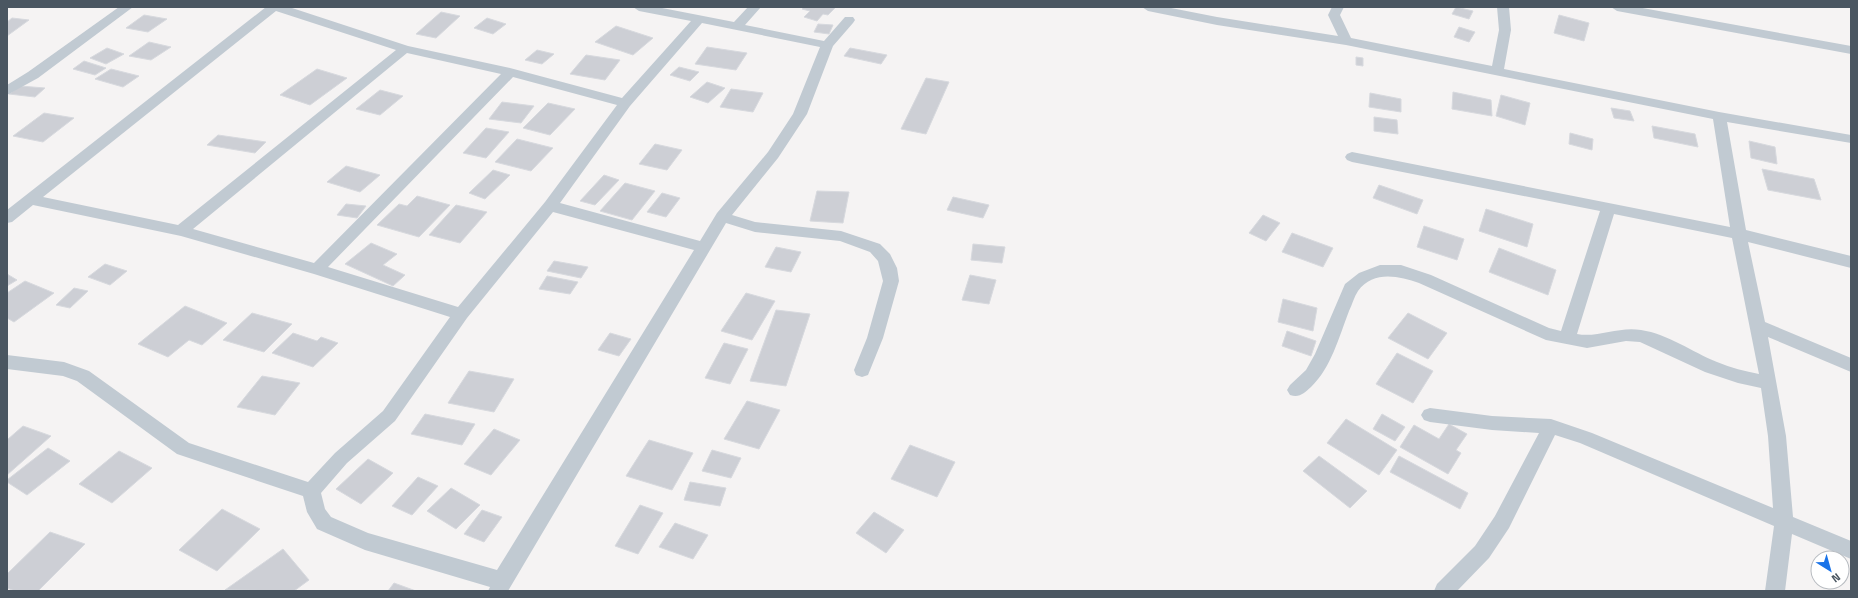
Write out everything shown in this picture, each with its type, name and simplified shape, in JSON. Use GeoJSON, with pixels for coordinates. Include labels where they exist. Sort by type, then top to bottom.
{"type":"FeatureCollection","features":[{"type":"Feature","properties":{"kind":"street"},"geometry":{"type":"LineString","coordinates":[[7,91],[33,75],[126,7]]}},
{"type":"Feature","properties":{"kind":"street"},"geometry":{"type":"LineString","coordinates":[[7,218],[272,7]]}},
{"type":"Feature","properties":{"kind":"street"},"geometry":{"type":"LineString","coordinates":[[277,7],[405,49],[510,72],[625,103]]}},
{"type":"Feature","properties":{"kind":"street"},"geometry":{"type":"LineString","coordinates":[[639,7],[827,45]]}},
{"type":"Feature","properties":{"kind":"street"},"geometry":{"type":"LineString","coordinates":[[737,26],[755,7]]}},
{"type":"Feature","properties":{"kind":"street"},"geometry":{"type":"LineString","coordinates":[[1148,7],[1205,13],[1719,116],[1851,139]]}},
{"type":"Feature","properties":{"kind":"street"},"geometry":{"type":"LineString","coordinates":[[1338,7],[1334,15],[1346,41]]}},
{"type":"Feature","properties":{"kind":"street"},"geometry":{"type":"LineString","coordinates":[[1497,72],[1505,30],[1503,7]]}},
{"type":"Feature","properties":{"kind":"street"},"geometry":{"type":"LineString","coordinates":[[1617,7],[1851,50]]}},
{"type":"Feature","properties":{"kind":"street"},"geometry":{"type":"LineString","coordinates":[[311,491],[341,458],[389,416],[461,314],[550,206],[625,103],[699,20]]}},
{"type":"Feature","properties":{"kind":"street"},"geometry":{"type":"LineString","coordinates":[[311,491],[316,512],[324,523],[365,540],[500,586],[722,217],[773,155],[800,114],[827,45],[849,20]]}},
{"type":"Feature","properties":{"kind":"street"},"geometry":{"type":"LineString","coordinates":[[181,231],[405,49]]}},
{"type":"Feature","properties":{"kind":"street"},"geometry":{"type":"LineString","coordinates":[[317,269],[510,72]]}},
{"type":"Feature","properties":{"kind":"street"},"geometry":{"type":"LineString","coordinates":[[1719,116],[1739,234],[1758,326],[1778,436],[1784,521],[1775,591]]}},
{"type":"Feature","properties":{"kind":"street"},"geometry":{"type":"LineString","coordinates":[[1352,157],[1739,234],[1851,262]]}},
{"type":"Feature","properties":{"kind":"street"},"geometry":{"type":"LineString","coordinates":[[31,200],[181,231],[317,269],[461,314]]}},
{"type":"Feature","properties":{"kind":"street"},"geometry":{"type":"LineString","coordinates":[[550,206],[704,247]]}},
{"type":"Feature","properties":{"kind":"street"},"geometry":{"type":"LineString","coordinates":[[1567,339],[1608,209]]}},
{"type":"Feature","properties":{"kind":"street"},"geometry":{"type":"LineString","coordinates":[[722,217],[755,227],[841,236],[875,248],[885,258],[892,281],[875,338],[862,370]]}},
{"type":"Feature","properties":{"kind":"street"},"geometry":{"type":"LineString","coordinates":[[1296,390],[1312,375],[1323,356],[1351,288],[1365,277],[1380,271],[1401,272],[1425,279],[1546,334],[1587,342],[1626,335],[1641,336],[1711,367],[1738,376],[1769,383]]}},
{"type":"Feature","properties":{"kind":"street"},"geometry":{"type":"LineString","coordinates":[[1758,326],[1851,365]]}},
{"type":"Feature","properties":{"kind":"street"},"geometry":{"type":"LineString","coordinates":[[7,362],[64,369],[83,376],[183,449],[311,491]]}},
{"type":"Feature","properties":{"kind":"street"},"geometry":{"type":"LineString","coordinates":[[1430,415],[1492,423],[1551,426],[1586,438],[1851,550]]}},
{"type":"Feature","properties":{"kind":"street"},"geometry":{"type":"LineString","coordinates":[[1444,591],[1482,552],[1502,522],[1551,426]]}},
{"type":"Feature","properties":{"kind":"building"},"geometry":{"type":"Polygon","coordinates":[[[804,7],[836,7],[828,15],[823,14],[817,21],[804,17],[810,11],[802,9],[804,7]]]}},
{"type":"Feature","properties":{"kind":"building"},"geometry":{"type":"Polygon","coordinates":[[[1456,7],[1473,11],[1469,19],[1452,14],[1456,7]]]}},
{"type":"Feature","properties":{"kind":"building"},"geometry":{"type":"Polygon","coordinates":[[[441,12],[460,16],[436,38],[416,34],[441,12]]]}},
{"type":"Feature","properties":{"kind":"building"},"geometry":{"type":"Polygon","coordinates":[[[144,15],[167,19],[148,32],[126,28],[144,15]]]}},
{"type":"Feature","properties":{"kind":"building"},"geometry":{"type":"Polygon","coordinates":[[[1559,15],[1589,23],[1584,41],[1554,33],[1559,15]]]}},
{"type":"Feature","properties":{"kind":"building"},"geometry":{"type":"Polygon","coordinates":[[[12,18],[29,20],[7,36],[7,22],[12,18]]]}},
{"type":"Feature","properties":{"kind":"building"},"geometry":{"type":"Polygon","coordinates":[[[487,18],[506,24],[493,34],[474,28],[487,18]]]}},
{"type":"Feature","properties":{"kind":"building"},"geometry":{"type":"Polygon","coordinates":[[[818,24],[833,25],[829,34],[814,32],[818,24]]]}},
{"type":"Feature","properties":{"kind":"building"},"geometry":{"type":"Polygon","coordinates":[[[616,26],[653,38],[633,55],[595,42],[616,26]]]}},
{"type":"Feature","properties":{"kind":"building"},"geometry":{"type":"Polygon","coordinates":[[[1459,27],[1475,32],[1469,42],[1454,37],[1459,27]]]}},
{"type":"Feature","properties":{"kind":"building"},"geometry":{"type":"Polygon","coordinates":[[[149,42],[171,47],[151,60],[129,56],[149,42]]]}},
{"type":"Feature","properties":{"kind":"building"},"geometry":{"type":"Polygon","coordinates":[[[707,47],[747,53],[736,70],[695,64],[707,47]]]}},
{"type":"Feature","properties":{"kind":"building"},"geometry":{"type":"Polygon","coordinates":[[[107,48],[124,54],[106,64],[90,58],[107,48]]]}},
{"type":"Feature","properties":{"kind":"building"},"geometry":{"type":"Polygon","coordinates":[[[850,48],[887,55],[881,64],[844,56],[850,48]]]}},
{"type":"Feature","properties":{"kind":"building"},"geometry":{"type":"Polygon","coordinates":[[[537,50],[554,54],[542,64],[525,60],[537,50]]]}},
{"type":"Feature","properties":{"kind":"building"},"geometry":{"type":"Polygon","coordinates":[[[586,55],[620,60],[605,80],[570,74],[586,55]]]}},
{"type":"Feature","properties":{"kind":"building"},"geometry":{"type":"Polygon","coordinates":[[[1356,57],[1363,58],[1363,66],[1356,65],[1356,57]]]}},
{"type":"Feature","properties":{"kind":"building"},"geometry":{"type":"Polygon","coordinates":[[[84,61],[106,68],[95,75],[73,69],[84,61]]]}},
{"type":"Feature","properties":{"kind":"building"},"geometry":{"type":"Polygon","coordinates":[[[679,67],[699,72],[690,81],[670,75],[679,67]]]}},
{"type":"Feature","properties":{"kind":"building"},"geometry":{"type":"Polygon","coordinates":[[[111,69],[139,76],[123,87],[95,79],[111,69]]]}},
{"type":"Feature","properties":{"kind":"building"},"geometry":{"type":"Polygon","coordinates":[[[317,69],[347,78],[310,105],[280,95],[317,69]]]}},
{"type":"Feature","properties":{"kind":"building"},"geometry":{"type":"Polygon","coordinates":[[[926,78],[949,82],[926,134],[901,129],[926,78]]]}},
{"type":"Feature","properties":{"kind":"building"},"geometry":{"type":"Polygon","coordinates":[[[707,82],[725,88],[708,103],[690,97],[707,82]]]}},
{"type":"Feature","properties":{"kind":"building"},"geometry":{"type":"Polygon","coordinates":[[[20,86],[45,88],[35,97],[9,94],[20,86]]]}},
{"type":"Feature","properties":{"kind":"building"},"geometry":{"type":"Polygon","coordinates":[[[731,89],[763,93],[753,112],[720,107],[731,89]]]}},
{"type":"Feature","properties":{"kind":"building"},"geometry":{"type":"Polygon","coordinates":[[[380,90],[403,96],[380,115],[356,109],[380,90]]]}},
{"type":"Feature","properties":{"kind":"building"},"geometry":{"type":"Polygon","coordinates":[[[1453,92],[1491,100],[1492,116],[1452,109],[1453,92]]]}},
{"type":"Feature","properties":{"kind":"building"},"geometry":{"type":"Polygon","coordinates":[[[1370,93],[1401,99],[1401,112],[1369,107],[1370,93]]]}},
{"type":"Feature","properties":{"kind":"building"},"geometry":{"type":"Polygon","coordinates":[[[1501,95],[1530,103],[1525,125],[1496,116],[1501,95]]]}},
{"type":"Feature","properties":{"kind":"building"},"geometry":{"type":"Polygon","coordinates":[[[502,102],[534,106],[521,123],[489,119],[502,102]]]}},
{"type":"Feature","properties":{"kind":"building"},"geometry":{"type":"Polygon","coordinates":[[[548,103],[575,109],[550,135],[523,128],[548,103]]]}},
{"type":"Feature","properties":{"kind":"building"},"geometry":{"type":"Polygon","coordinates":[[[1611,108],[1630,111],[1634,121],[1614,118],[1611,108]]]}},
{"type":"Feature","properties":{"kind":"building"},"geometry":{"type":"Polygon","coordinates":[[[44,113],[74,118],[43,142],[13,136],[44,113]]]}},
{"type":"Feature","properties":{"kind":"building"},"geometry":{"type":"Polygon","coordinates":[[[1374,117],[1397,120],[1398,134],[1374,131],[1374,117]]]}},
{"type":"Feature","properties":{"kind":"building"},"geometry":{"type":"Polygon","coordinates":[[[1652,126],[1695,134],[1698,147],[1654,138],[1652,126]]]}},
{"type":"Feature","properties":{"kind":"building"},"geometry":{"type":"Polygon","coordinates":[[[486,128],[509,132],[486,158],[463,153],[486,128]]]}},
{"type":"Feature","properties":{"kind":"building"},"geometry":{"type":"Polygon","coordinates":[[[1570,133],[1593,139],[1592,150],[1569,144],[1570,133]]]}},
{"type":"Feature","properties":{"kind":"building"},"geometry":{"type":"Polygon","coordinates":[[[218,135],[266,142],[255,153],[207,145],[218,135]]]}},
{"type":"Feature","properties":{"kind":"building"},"geometry":{"type":"Polygon","coordinates":[[[517,139],[553,148],[531,171],[495,162],[517,139]]]}},
{"type":"Feature","properties":{"kind":"building"},"geometry":{"type":"Polygon","coordinates":[[[1749,141],[1775,147],[1777,164],[1751,158],[1749,141]]]}},
{"type":"Feature","properties":{"kind":"building"},"geometry":{"type":"Polygon","coordinates":[[[655,144],[682,150],[667,170],[639,164],[655,144]]]}},
{"type":"Feature","properties":{"kind":"building"},"geometry":{"type":"Polygon","coordinates":[[[346,166],[380,175],[360,192],[327,182],[346,166]]]}},
{"type":"Feature","properties":{"kind":"building"},"geometry":{"type":"Polygon","coordinates":[[[1762,169],[1814,179],[1821,200],[1768,190],[1762,169]]]}},
{"type":"Feature","properties":{"kind":"building"},"geometry":{"type":"Polygon","coordinates":[[[493,170],[510,175],[485,199],[469,193],[493,170]]]}},
{"type":"Feature","properties":{"kind":"building"},"geometry":{"type":"Polygon","coordinates":[[[604,175],[619,180],[595,205],[580,201],[604,175]]]}},
{"type":"Feature","properties":{"kind":"building"},"geometry":{"type":"Polygon","coordinates":[[[625,183],[655,191],[632,220],[600,211],[625,183]]]}},
{"type":"Feature","properties":{"kind":"building"},"geometry":{"type":"Polygon","coordinates":[[[1379,185],[1423,200],[1417,214],[1373,198],[1379,185]]]}},
{"type":"Feature","properties":{"kind":"building"},"geometry":{"type":"Polygon","coordinates":[[[817,191],[849,192],[843,223],[810,221],[817,191]]]}},
{"type":"Feature","properties":{"kind":"building"},"geometry":{"type":"Polygon","coordinates":[[[662,193],[680,198],[666,217],[647,212],[662,193]]]}},
{"type":"Feature","properties":{"kind":"building"},"geometry":{"type":"Polygon","coordinates":[[[417,196],[450,205],[419,237],[377,225],[399,204],[407,206],[417,196]]]}},
{"type":"Feature","properties":{"kind":"building"},"geometry":{"type":"Polygon","coordinates":[[[953,197],[989,205],[983,218],[947,210],[953,197]]]}},
{"type":"Feature","properties":{"kind":"building"},"geometry":{"type":"Polygon","coordinates":[[[346,204],[366,206],[357,218],[337,215],[346,204]]]}},
{"type":"Feature","properties":{"kind":"building"},"geometry":{"type":"Polygon","coordinates":[[[456,205],[487,212],[460,243],[429,235],[456,205]]]}},
{"type":"Feature","properties":{"kind":"building"},"geometry":{"type":"Polygon","coordinates":[[[1486,209],[1533,224],[1527,247],[1479,231],[1486,209]]]}},
{"type":"Feature","properties":{"kind":"building"},"geometry":{"type":"Polygon","coordinates":[[[1263,215],[1280,223],[1266,241],[1249,233],[1263,215]]]}},
{"type":"Feature","properties":{"kind":"building"},"geometry":{"type":"Polygon","coordinates":[[[1424,226],[1464,239],[1457,260],[1417,247],[1424,226]]]}},
{"type":"Feature","properties":{"kind":"building"},"geometry":{"type":"Polygon","coordinates":[[[1292,233],[1333,248],[1323,267],[1282,252],[1292,233]]]}},
{"type":"Feature","properties":{"kind":"building"},"geometry":{"type":"Polygon","coordinates":[[[371,243],[397,254],[383,265],[405,275],[393,286],[345,264],[371,243]]]}},
{"type":"Feature","properties":{"kind":"building"},"geometry":{"type":"Polygon","coordinates":[[[973,244],[1005,247],[1002,263],[971,260],[973,244]]]}},
{"type":"Feature","properties":{"kind":"building"},"geometry":{"type":"Polygon","coordinates":[[[776,247],[801,252],[791,272],[765,267],[776,247]]]}},
{"type":"Feature","properties":{"kind":"building"},"geometry":{"type":"Polygon","coordinates":[[[1499,248],[1556,270],[1548,295],[1489,272],[1499,248]]]}},
{"type":"Feature","properties":{"kind":"building"},"geometry":{"type":"Polygon","coordinates":[[[554,261],[588,267],[581,278],[547,271],[554,261]]]}},
{"type":"Feature","properties":{"kind":"building"},"geometry":{"type":"Polygon","coordinates":[[[105,264],[127,271],[110,285],[88,277],[105,264]]]}},
{"type":"Feature","properties":{"kind":"building"},"geometry":{"type":"Polygon","coordinates":[[[7,274],[17,280],[7,286],[7,274]]]}},
{"type":"Feature","properties":{"kind":"building"},"geometry":{"type":"Polygon","coordinates":[[[970,275],[996,280],[989,304],[962,300],[970,275]]]}},
{"type":"Feature","properties":{"kind":"building"},"geometry":{"type":"Polygon","coordinates":[[[547,276],[578,282],[570,294],[539,289],[547,276]]]}},
{"type":"Feature","properties":{"kind":"building"},"geometry":{"type":"Polygon","coordinates":[[[25,281],[54,293],[14,322],[7,318],[7,293],[25,281]]]}},
{"type":"Feature","properties":{"kind":"building"},"geometry":{"type":"Polygon","coordinates":[[[74,288],[88,291],[70,308],[56,305],[74,288]]]}},
{"type":"Feature","properties":{"kind":"building"},"geometry":{"type":"Polygon","coordinates":[[[746,293],[775,301],[752,340],[721,331],[746,293]]]}},
{"type":"Feature","properties":{"kind":"building"},"geometry":{"type":"Polygon","coordinates":[[[1283,299],[1317,308],[1313,331],[1278,322],[1283,299]]]}},
{"type":"Feature","properties":{"kind":"building"},"geometry":{"type":"Polygon","coordinates":[[[185,306],[227,323],[202,345],[189,340],[168,357],[138,344],[185,306]]]}},
{"type":"Feature","properties":{"kind":"building"},"geometry":{"type":"Polygon","coordinates":[[[776,310],[810,314],[786,386],[750,381],[776,310]]]}},
{"type":"Feature","properties":{"kind":"building"},"geometry":{"type":"Polygon","coordinates":[[[252,313],[292,324],[264,352],[223,340],[252,313]]]}},
{"type":"Feature","properties":{"kind":"building"},"geometry":{"type":"Polygon","coordinates":[[[1408,313],[1447,333],[1428,359],[1388,338],[1408,313]]]}},
{"type":"Feature","properties":{"kind":"building"},"geometry":{"type":"Polygon","coordinates":[[[1287,331],[1316,341],[1311,356],[1282,346],[1287,331]]]}},
{"type":"Feature","properties":{"kind":"building"},"geometry":{"type":"Polygon","coordinates":[[[293,333],[317,341],[321,337],[338,343],[313,367],[272,353],[293,333]]]}},
{"type":"Feature","properties":{"kind":"building"},"geometry":{"type":"Polygon","coordinates":[[[610,333],[631,339],[619,356],[598,350],[610,333]]]}},
{"type":"Feature","properties":{"kind":"building"},"geometry":{"type":"Polygon","coordinates":[[[724,343],[748,349],[730,384],[705,378],[724,343]]]}},
{"type":"Feature","properties":{"kind":"building"},"geometry":{"type":"Polygon","coordinates":[[[1397,353],[1433,371],[1413,403],[1376,384],[1397,353]]]}},
{"type":"Feature","properties":{"kind":"building"},"geometry":{"type":"Polygon","coordinates":[[[469,371],[514,379],[494,412],[448,403],[469,371]]]}},
{"type":"Feature","properties":{"kind":"building"},"geometry":{"type":"Polygon","coordinates":[[[262,376],[300,383],[275,415],[237,407],[262,376]]]}},
{"type":"Feature","properties":{"kind":"building"},"geometry":{"type":"Polygon","coordinates":[[[747,401],[780,410],[759,449],[724,439],[747,401]]]}},
{"type":"Feature","properties":{"kind":"building"},"geometry":{"type":"Polygon","coordinates":[[[425,414],[475,424],[462,445],[411,434],[425,414]]]}},
{"type":"Feature","properties":{"kind":"building"},"geometry":{"type":"Polygon","coordinates":[[[1382,414],[1405,427],[1395,441],[1373,429],[1382,414]]]}},
{"type":"Feature","properties":{"kind":"building"},"geometry":{"type":"Polygon","coordinates":[[[1346,419],[1397,450],[1379,475],[1327,443],[1346,419]]]}},
{"type":"Feature","properties":{"kind":"building"},"geometry":{"type":"Polygon","coordinates":[[[1449,424],[1467,434],[1456,450],[1461,453],[1448,474],[1400,447],[1414,425],[1439,439],[1449,424]]]}},
{"type":"Feature","properties":{"kind":"building"},"geometry":{"type":"Polygon","coordinates":[[[23,426],[51,436],[7,475],[7,440],[23,426]]]}},
{"type":"Feature","properties":{"kind":"building"},"geometry":{"type":"Polygon","coordinates":[[[494,429],[520,440],[491,475],[464,464],[494,429]]]}},
{"type":"Feature","properties":{"kind":"building"},"geometry":{"type":"Polygon","coordinates":[[[649,440],[693,453],[672,490],[626,476],[649,440]]]}},
{"type":"Feature","properties":{"kind":"building"},"geometry":{"type":"Polygon","coordinates":[[[910,445],[955,462],[937,497],[891,479],[910,445]]]}},
{"type":"Feature","properties":{"kind":"building"},"geometry":{"type":"Polygon","coordinates":[[[48,448],[70,461],[27,495],[7,482],[7,480],[48,448]]]}},
{"type":"Feature","properties":{"kind":"building"},"geometry":{"type":"Polygon","coordinates":[[[712,450],[741,458],[731,478],[702,471],[712,450]]]}},
{"type":"Feature","properties":{"kind":"building"},"geometry":{"type":"Polygon","coordinates":[[[119,451],[152,468],[112,503],[79,484],[119,451]]]}},
{"type":"Feature","properties":{"kind":"building"},"geometry":{"type":"Polygon","coordinates":[[[1319,456],[1367,491],[1350,508],[1303,471],[1319,456]]]}},
{"type":"Feature","properties":{"kind":"building"},"geometry":{"type":"Polygon","coordinates":[[[1399,456],[1468,493],[1460,509],[1390,472],[1399,456]]]}},
{"type":"Feature","properties":{"kind":"building"},"geometry":{"type":"Polygon","coordinates":[[[368,459],[393,473],[361,504],[336,489],[368,459]]]}},
{"type":"Feature","properties":{"kind":"building"},"geometry":{"type":"Polygon","coordinates":[[[418,477],[438,486],[412,515],[392,506],[418,477]]]}},
{"type":"Feature","properties":{"kind":"building"},"geometry":{"type":"Polygon","coordinates":[[[690,482],[726,488],[720,506],[684,500],[690,482]]]}},
{"type":"Feature","properties":{"kind":"building"},"geometry":{"type":"Polygon","coordinates":[[[451,488],[480,505],[456,529],[427,511],[451,488]]]}},
{"type":"Feature","properties":{"kind":"building"},"geometry":{"type":"Polygon","coordinates":[[[640,505],[663,513],[638,554],[615,546],[640,505]]]}},
{"type":"Feature","properties":{"kind":"building"},"geometry":{"type":"Polygon","coordinates":[[[222,509],[260,529],[217,571],[179,550],[222,509]]]}},
{"type":"Feature","properties":{"kind":"building"},"geometry":{"type":"Polygon","coordinates":[[[482,510],[502,517],[484,542],[464,534],[482,510]]]}},
{"type":"Feature","properties":{"kind":"building"},"geometry":{"type":"Polygon","coordinates":[[[874,512],[904,530],[886,553],[856,533],[874,512]]]}},
{"type":"Feature","properties":{"kind":"building"},"geometry":{"type":"Polygon","coordinates":[[[675,523],[708,535],[693,559],[659,547],[675,523]]]}},
{"type":"Feature","properties":{"kind":"building"},"geometry":{"type":"Polygon","coordinates":[[[50,532],[85,544],[38,591],[15,591],[7,588],[7,574],[50,532]]]}},
{"type":"Feature","properties":{"kind":"building"},"geometry":{"type":"Polygon","coordinates":[[[283,549],[309,580],[294,591],[225,590],[283,549]]]}},
{"type":"Feature","properties":{"kind":"building"},"geometry":{"type":"Polygon","coordinates":[[[394,583],[416,591],[388,591],[394,583]]]}}]}
